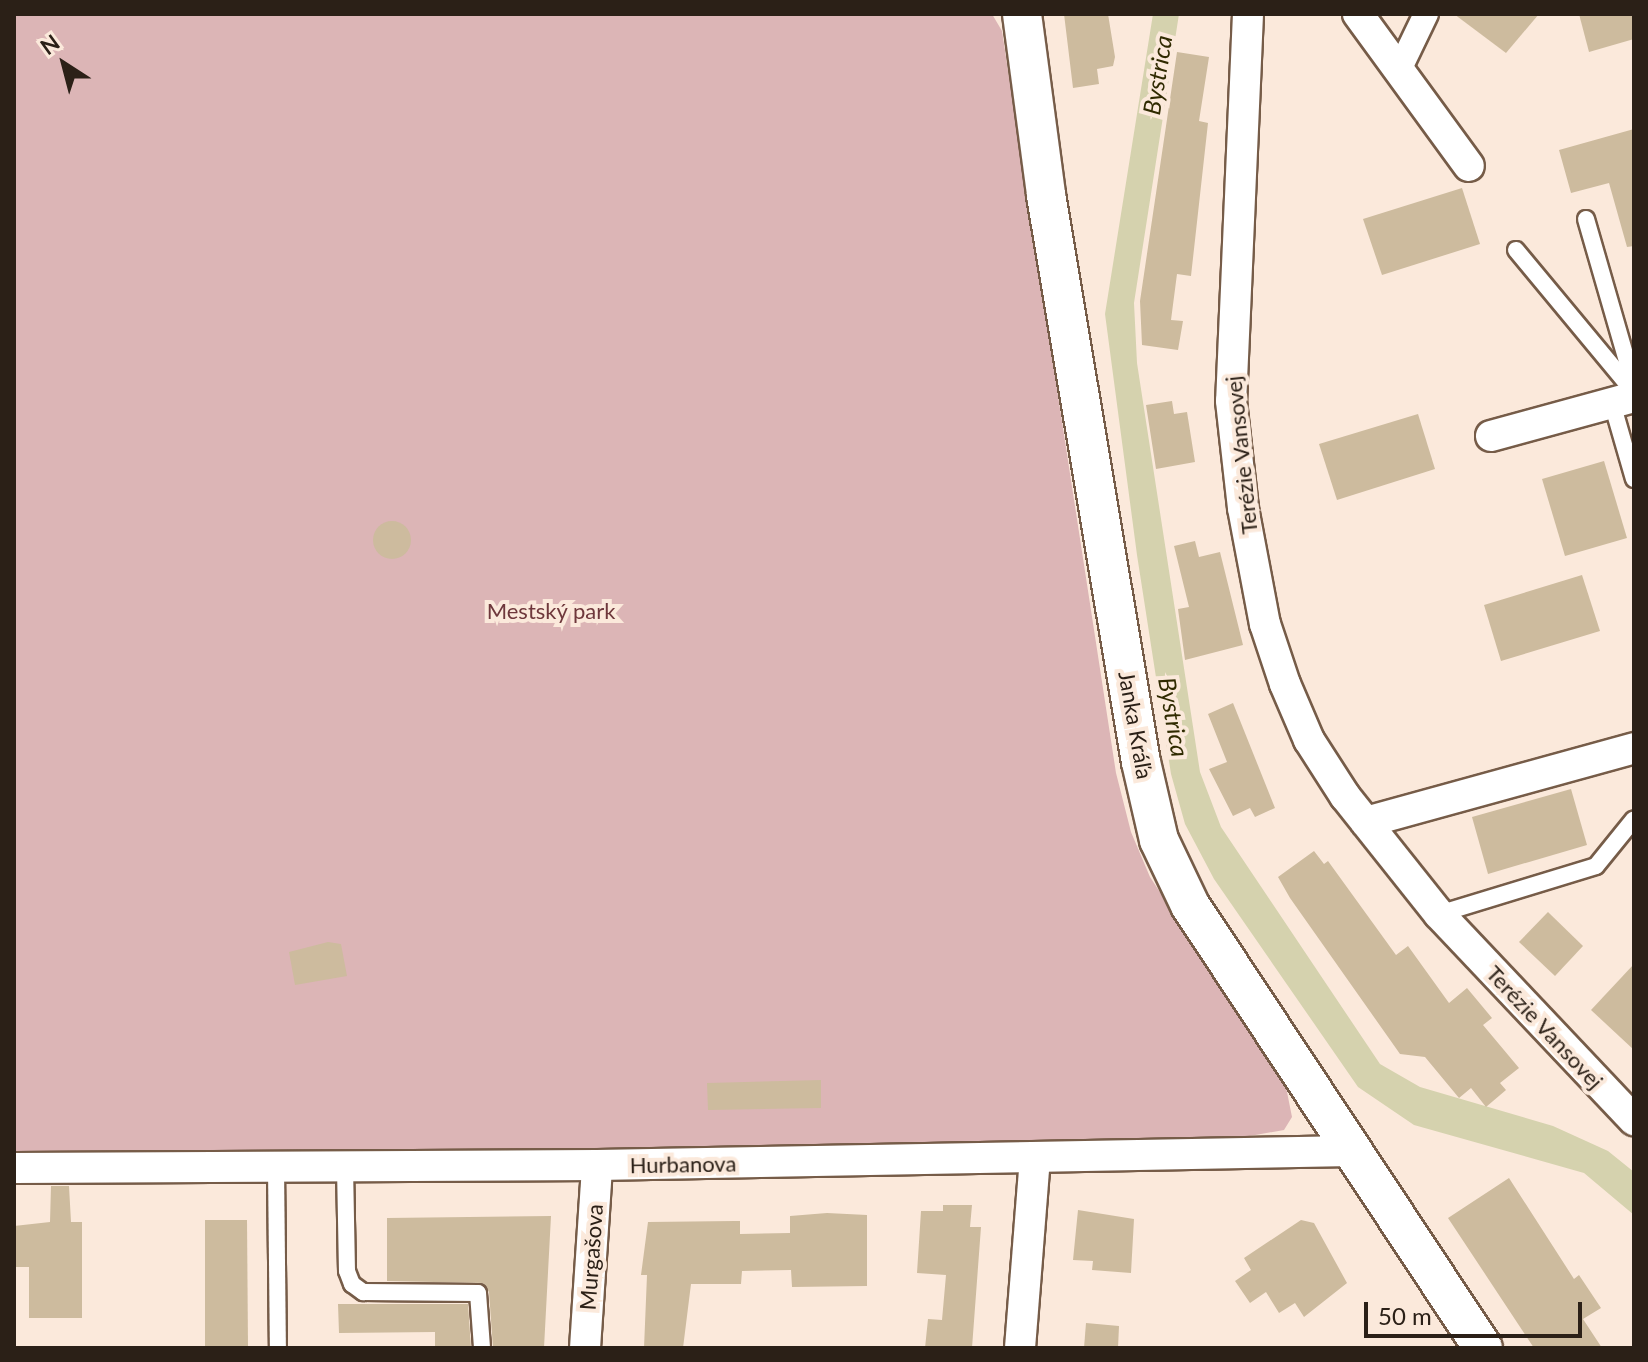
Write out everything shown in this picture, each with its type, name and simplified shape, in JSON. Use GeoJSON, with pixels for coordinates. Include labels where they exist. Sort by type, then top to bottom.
{"type":"FeatureCollection","features":[{"type":"Feature","properties":{"kind":"street","name":"Janka Kráľa"},"geometry":{"type":"LineString","coordinates":[[1022,14],[1052,226],[1141,762],[1159,840],[1190,905],[1483,1348]]}},
{"type":"Feature","properties":{"kind":"street","name":"Terézie Vansovej"},"geometry":{"type":"LineString","coordinates":[[1248,14],[1232,310],[1231,401],[1243,508],[1265,624],[1285,684],[1309,740],[1366,822],[1439,914],[1634,1120]]}},
{"type":"Feature","properties":{"kind":"street"},"geometry":{"type":"LineString","coordinates":[[1358,14],[1469,166]]}},
{"type":"Feature","properties":{"kind":"street"},"geometry":{"type":"LineString","coordinates":[[1399,70],[1426,14]]}},
{"type":"Feature","properties":{"kind":"street"},"geometry":{"type":"LineString","coordinates":[[1491,436],[1628,394]]}},
{"type":"Feature","properties":{"kind":"street"},"geometry":{"type":"LineString","coordinates":[[1366,822],[1634,748]]}},
{"type":"Feature","properties":{"kind":"street","name":"Hurbanova"},"geometry":{"type":"LineString","coordinates":[[14,1168],[597,1165],[1352,1151]]}},
{"type":"Feature","properties":{"kind":"street"},"geometry":{"type":"LineString","coordinates":[[1020,1348],[1035,1158]]}},
{"type":"Feature","properties":{"kind":"street","name":"Murgašova"},"geometry":{"type":"LineString","coordinates":[[585,1348],[597,1165]]}},
{"type":"Feature","properties":{"kind":"lane"},"geometry":{"type":"LineString","coordinates":[[1586,219],[1628,394],[1634,479]]}},
{"type":"Feature","properties":{"kind":"lane"},"geometry":{"type":"LineString","coordinates":[[1516,250],[1628,394]]}},
{"type":"Feature","properties":{"kind":"lane"},"geometry":{"type":"LineString","coordinates":[[1439,914],[1596,866],[1634,819]]}},
{"type":"Feature","properties":{"kind":"lane"},"geometry":{"type":"LineString","coordinates":[[276,1167],[278,1348]]}},
{"type":"Feature","properties":{"kind":"lane"},"geometry":{"type":"LineString","coordinates":[[345,1167],[352,1284],[363,1292],[478,1293],[482,1348]]}},
{"type":"Feature","properties":{"kind":"green space","name":"Mestský park"},"geometry":{"type":"Polygon","coordinates":[[[14,14],[992,14],[1002,31],[1116,773],[1131,832],[1150,877],[1285,1082],[1292,1117],[1284,1130],[1244,1137],[510,1151],[14,1154],[14,14]]]}},
{"type":"Feature","properties":{"kind":"water","name":"Bystrica"},"geometry":{"type":"Polygon","coordinates":[[[1153,14],[1179,14],[1134,303],[1137,363],[1200,772],[1221,827],[1380,1064],[1420,1087],[1553,1126],[1608,1151],[1634,1172],[1634,1215],[1584,1173],[1414,1125],[1358,1087],[1214,879],[1185,824],[1171,774],[1137,555],[1105,314],[1153,14]]]}},
{"type":"Feature","properties":{"kind":"building"},"geometry":{"type":"Polygon","coordinates":[[[1064,14],[1108,14],[1115,57],[1113,66],[1097,69],[1099,84],[1073,88],[1064,14]]]}},
{"type":"Feature","properties":{"kind":"building"},"geometry":{"type":"Polygon","coordinates":[[[1454,14],[1539,14],[1506,53],[1454,14]]]}},
{"type":"Feature","properties":{"kind":"building"},"geometry":{"type":"Polygon","coordinates":[[[1579,14],[1634,14],[1634,39],[1589,52],[1579,14]]]}},
{"type":"Feature","properties":{"kind":"building"},"geometry":{"type":"Polygon","coordinates":[[[1177,52],[1209,57],[1199,121],[1208,123],[1191,276],[1177,274],[1171,320],[1183,321],[1178,350],[1142,345],[1140,301],[1177,52]]]}},
{"type":"Feature","properties":{"kind":"building"},"geometry":{"type":"Polygon","coordinates":[[[1634,129],[1634,246],[1627,247],[1609,183],[1571,193],[1559,150],[1634,129]]]}},
{"type":"Feature","properties":{"kind":"building"},"geometry":{"type":"Polygon","coordinates":[[[1462,188],[1480,244],[1382,275],[1363,219],[1462,188]]]}},
{"type":"Feature","properties":{"kind":"building"},"geometry":{"type":"Polygon","coordinates":[[[1172,401],[1174,414],[1187,412],[1195,462],[1156,469],[1146,405],[1172,401]]]}},
{"type":"Feature","properties":{"kind":"building"},"geometry":{"type":"Polygon","coordinates":[[[1418,414],[1435,469],[1337,500],[1319,444],[1418,414]]]}},
{"type":"Feature","properties":{"kind":"building"},"geometry":{"type":"Polygon","coordinates":[[[1604,461],[1627,538],[1565,556],[1542,479],[1604,461]]]}},
{"type":"Feature","properties":{"kind":"building"},"geometry":{"type":"Polygon","coordinates":[[[392,521],[406,526],[411,540],[406,554],[392,559],[378,554],[373,540],[378,526],[392,521]]]}},
{"type":"Feature","properties":{"kind":"building"},"geometry":{"type":"Polygon","coordinates":[[[1195,541],[1199,557],[1220,552],[1243,645],[1185,660],[1178,609],[1189,607],[1174,546],[1195,541]]]}},
{"type":"Feature","properties":{"kind":"building"},"geometry":{"type":"Polygon","coordinates":[[[1582,575],[1600,631],[1501,661],[1484,605],[1582,575]]]}},
{"type":"Feature","properties":{"kind":"building"},"geometry":{"type":"Polygon","coordinates":[[[1233,703],[1275,808],[1255,817],[1250,808],[1233,816],[1209,769],[1227,762],[1208,714],[1233,703]]]}},
{"type":"Feature","properties":{"kind":"building"},"geometry":{"type":"Polygon","coordinates":[[[1571,789],[1587,845],[1488,874],[1472,817],[1571,789]]]}},
{"type":"Feature","properties":{"kind":"building"},"geometry":{"type":"Polygon","coordinates":[[[1314,851],[1324,864],[1328,861],[1396,955],[1408,946],[1449,1003],[1467,988],[1492,1018],[1483,1025],[1519,1068],[1500,1083],[1506,1090],[1486,1107],[1471,1088],[1459,1098],[1425,1057],[1400,1054],[1290,898],[1278,877],[1314,851]]]}},
{"type":"Feature","properties":{"kind":"building"},"geometry":{"type":"Polygon","coordinates":[[[1548,912],[1583,946],[1555,976],[1519,942],[1548,912]]]}},
{"type":"Feature","properties":{"kind":"building"},"geometry":{"type":"Polygon","coordinates":[[[328,942],[341,944],[347,976],[295,985],[289,952],[328,942]]]}},
{"type":"Feature","properties":{"kind":"building"},"geometry":{"type":"Polygon","coordinates":[[[1634,964],[1634,1050],[1591,1010],[1634,964]]]}},
{"type":"Feature","properties":{"kind":"building"},"geometry":{"type":"Polygon","coordinates":[[[821,1080],[821,1108],[708,1110],[707,1083],[821,1080]]]}},
{"type":"Feature","properties":{"kind":"building"},"geometry":{"type":"Polygon","coordinates":[[[1509,1178],[1574,1279],[1579,1275],[1601,1308],[1583,1319],[1602,1348],[1534,1348],[1448,1218],[1509,1178]]]}},
{"type":"Feature","properties":{"kind":"building"},"geometry":{"type":"Polygon","coordinates":[[[51,1186],[69,1186],[71,1222],[82,1222],[82,1318],[29,1318],[29,1267],[14,1267],[14,1226],[50,1222],[51,1186]]]}},
{"type":"Feature","properties":{"kind":"building"},"geometry":{"type":"Polygon","coordinates":[[[943,1205],[972,1205],[970,1227],[981,1227],[972,1348],[925,1348],[928,1319],[942,1320],[946,1275],[917,1273],[921,1211],[943,1211],[943,1205]]]}},
{"type":"Feature","properties":{"kind":"building"},"geometry":{"type":"Polygon","coordinates":[[[1078,1210],[1134,1219],[1131,1273],[1092,1270],[1093,1261],[1073,1260],[1078,1210]]]}},
{"type":"Feature","properties":{"kind":"building"},"geometry":{"type":"Polygon","coordinates":[[[827,1213],[867,1215],[867,1286],[792,1287],[791,1270],[742,1271],[741,1284],[691,1284],[683,1348],[644,1348],[647,1275],[641,1275],[648,1222],[740,1221],[740,1234],[790,1233],[790,1216],[827,1213]]]}},
{"type":"Feature","properties":{"kind":"building"},"geometry":{"type":"Polygon","coordinates":[[[551,1216],[544,1348],[493,1348],[489,1292],[483,1283],[387,1281],[387,1218],[551,1216]]]}},
{"type":"Feature","properties":{"kind":"building"},"geometry":{"type":"Polygon","coordinates":[[[205,1220],[247,1220],[248,1348],[205,1348],[205,1220]]]}},
{"type":"Feature","properties":{"kind":"building"},"geometry":{"type":"Polygon","coordinates":[[[1301,1220],[1314,1223],[1347,1283],[1304,1317],[1295,1303],[1279,1313],[1266,1292],[1250,1303],[1235,1281],[1251,1270],[1244,1258],[1301,1220]]]}},
{"type":"Feature","properties":{"kind":"building"},"geometry":{"type":"Polygon","coordinates":[[[338,1304],[468,1304],[471,1348],[435,1348],[435,1332],[339,1333],[338,1304]]]}},
{"type":"Feature","properties":{"kind":"building"},"geometry":{"type":"Polygon","coordinates":[[[1086,1323],[1119,1326],[1118,1348],[1084,1348],[1086,1323]]]}}]}
